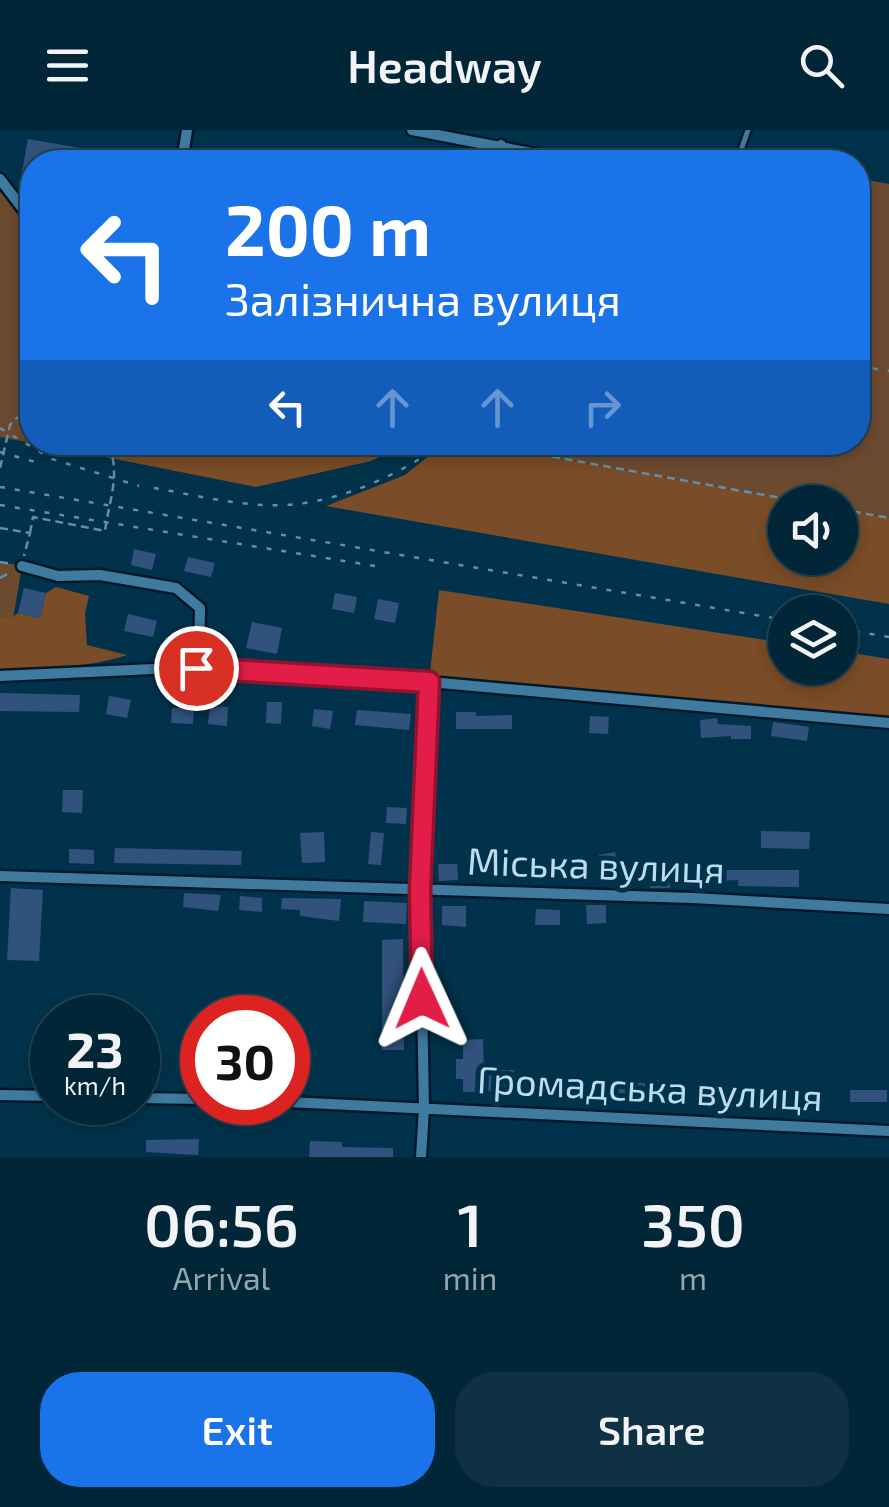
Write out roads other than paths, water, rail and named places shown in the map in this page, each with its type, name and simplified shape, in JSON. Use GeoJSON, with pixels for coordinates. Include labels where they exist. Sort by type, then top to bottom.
{"type":"FeatureCollection","features":[{"type":"Feature","properties":{"kind":"street"},"geometry":{"type":"LineString","coordinates":[[412,130],[524,150]]}},
{"type":"Feature","properties":{"kind":"street"},"geometry":{"type":"LineString","coordinates":[[500,150],[501,145]]}},
{"type":"Feature","properties":{"kind":"street"},"geometry":{"type":"LineString","coordinates":[[0,179],[20,205]]}},
{"type":"Feature","properties":{"kind":"street"},"geometry":{"type":"LineString","coordinates":[[22,566],[58,576],[100,576],[176,588],[200,608],[198,668]]}},
{"type":"Feature","properties":{"kind":"street"},"geometry":{"type":"LineString","coordinates":[[0,676],[198,668],[429,682],[889,722]]}},
{"type":"Feature","properties":{"kind":"street"},"geometry":{"type":"LineString","coordinates":[[421,1157],[424,1108],[420,890],[429,682]]}},
{"type":"Feature","properties":{"kind":"street","name":"Міська вулиця"},"geometry":{"type":"LineString","coordinates":[[0,876],[692,898],[889,910]]}},
{"type":"Feature","properties":{"kind":"street"},"geometry":{"type":"LineString","coordinates":[[0,1095],[30,1096]]}},
{"type":"Feature","properties":{"kind":"street","name":"Громадська вулиця"},"geometry":{"type":"LineString","coordinates":[[310,1103],[889,1132]]}},
{"type":"Feature","properties":{"kind":"railway"},"geometry":{"type":"LineString","coordinates":[[870,368],[889,371]]}},
{"type":"Feature","properties":{"kind":"railway"},"geometry":{"type":"LineString","coordinates":[[0,428],[20,440]]}},
{"type":"Feature","properties":{"kind":"railway"},"geometry":{"type":"LineString","coordinates":[[0,452],[39,463]]}},
{"type":"Feature","properties":{"kind":"railway"},"geometry":{"type":"LineString","coordinates":[[45,455],[139,486]]}},
{"type":"Feature","properties":{"kind":"railway"},"geometry":{"type":"LineString","coordinates":[[154,488],[248,504],[286,505],[358,489],[425,455]]}},
{"type":"Feature","properties":{"kind":"railway"},"geometry":{"type":"LineString","coordinates":[[0,487],[768,617]]}},
{"type":"Feature","properties":{"kind":"railway"},"geometry":{"type":"LineString","coordinates":[[0,505],[375,566]]}},
{"type":"Feature","properties":{"kind":"railway"},"geometry":{"type":"LineString","coordinates":[[858,632],[889,637]]}}]}
